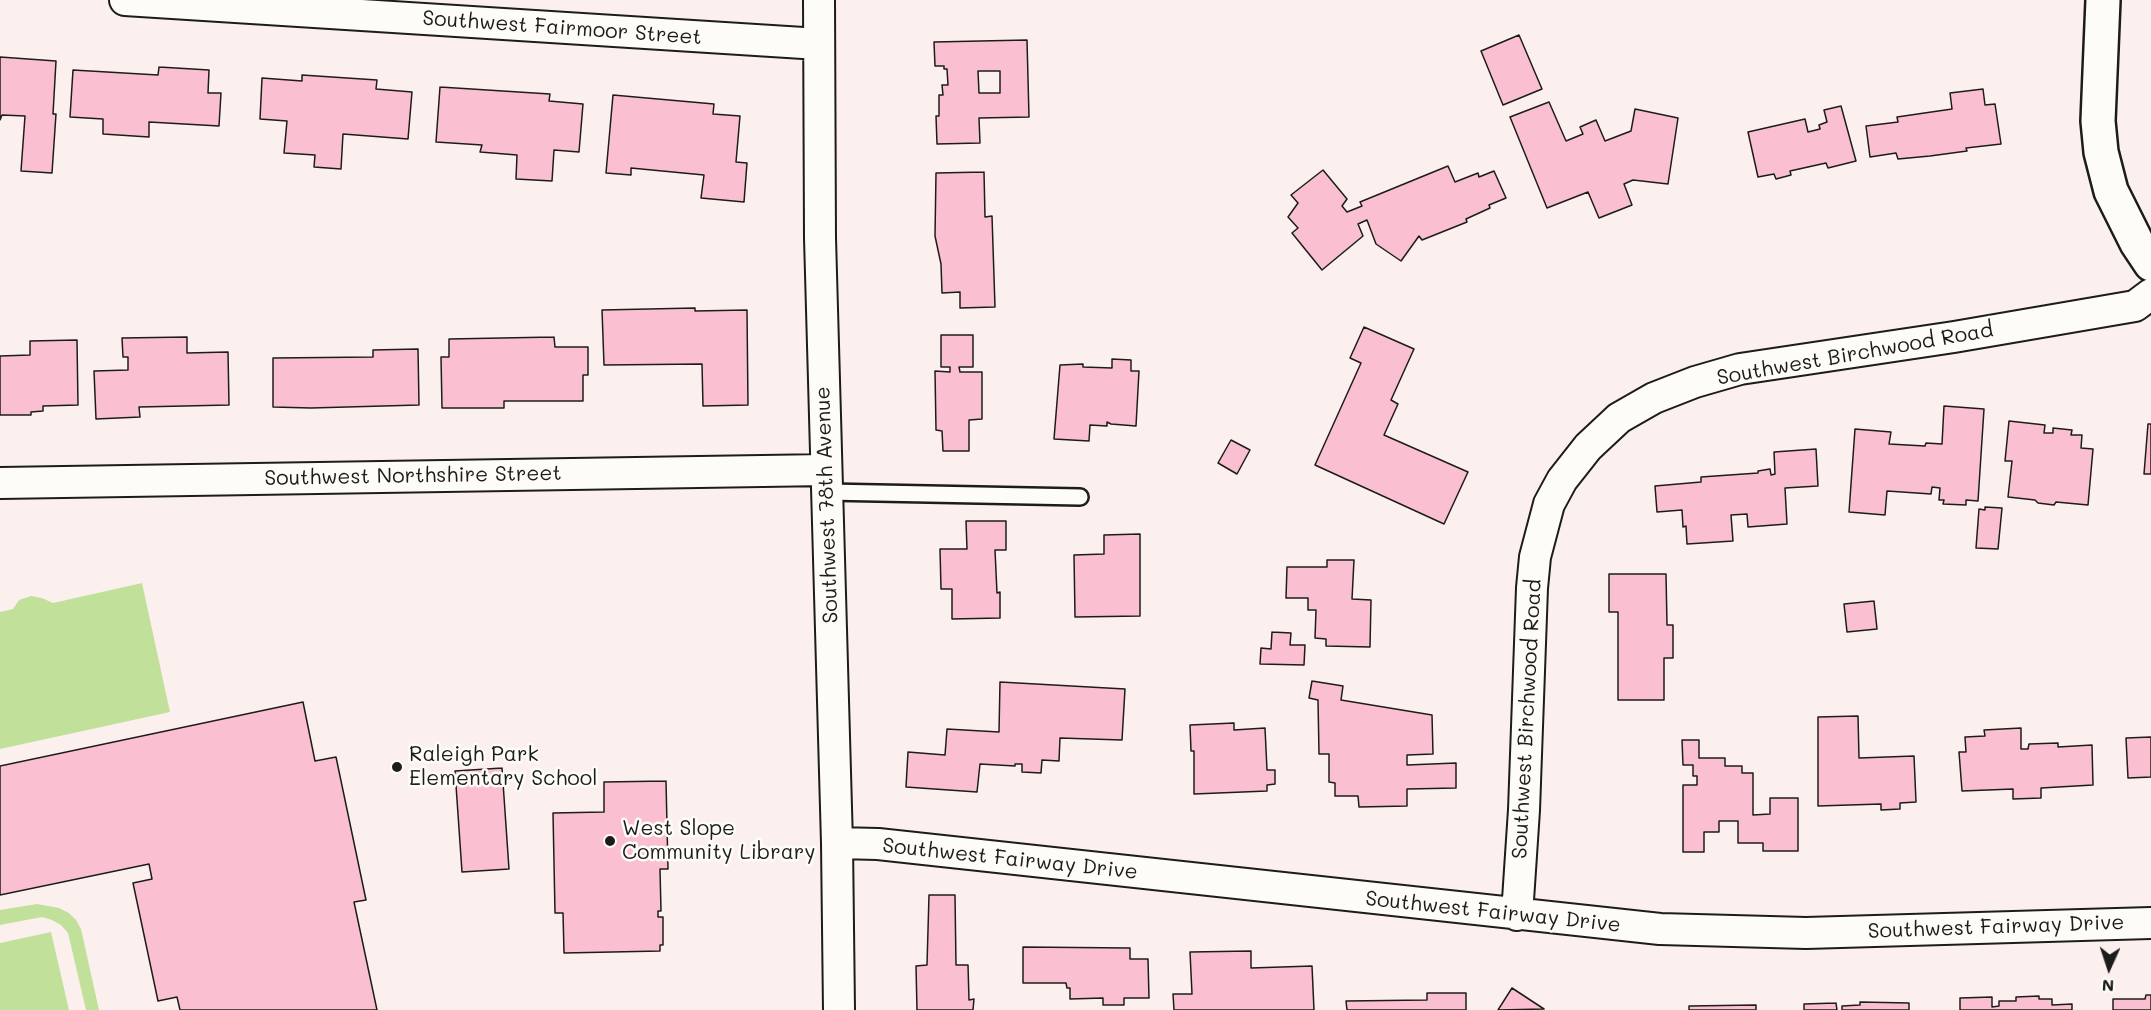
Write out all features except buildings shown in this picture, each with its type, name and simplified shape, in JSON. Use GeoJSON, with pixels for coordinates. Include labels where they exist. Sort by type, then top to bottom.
{"type":"FeatureCollection","features":[{"type":"Feature","properties":{"kind":"street","name":"Southwest Fairmoor Street"},"geometry":{"type":"LineString","coordinates":[[125,0],[819,44]]}},
{"type":"Feature","properties":{"kind":"street","name":"Southwest 78th Avenue"},"geometry":{"type":"LineString","coordinates":[[819,0],[820,238],[837,843],[839,1010]]}},
{"type":"Feature","properties":{"kind":"street"},"geometry":{"type":"LineString","coordinates":[[2103,0],[2098,121],[2101,152],[2111,191],[2137,243],[2151,264]]}},
{"type":"Feature","properties":{"kind":"street","name":"Southwest Birchwood Road"},"geometry":{"type":"LineString","coordinates":[[1517,915],[1535,557],[1549,504],[1562,480],[1588,447],[1619,418],[1654,398],[1695,382],[1740,369],[1954,337],[2135,306],[2151,294]]}},
{"type":"Feature","properties":{"kind":"street","name":"Southwest Northshire Street"},"geometry":{"type":"LineString","coordinates":[[0,483],[826,481]]}},
{"type":"Feature","properties":{"kind":"street","name":"Southwest Fairway Drive"},"geometry":{"type":"LineString","coordinates":[[837,843],[878,844],[1660,929],[1806,933],[2151,923]]}},
{"type":"Feature","properties":{"kind":"lane"},"geometry":{"type":"LineString","coordinates":[[826,481],[1080,497]]}},
{"type":"Feature","properties":{"kind":"green space"},"geometry":{"type":"Polygon","coordinates":[[[142,583],[170,712],[0,749],[0,612],[13,609],[19,600],[31,596],[53,603],[142,583]]]}},
{"type":"Feature","properties":{"kind":"green space"},"geometry":{"type":"Polygon","coordinates":[[[37,904],[59,908],[76,920],[81,929],[99,1010],[86,1010],[68,933],[61,925],[42,917],[0,925],[0,910],[37,904]]]}},
{"type":"Feature","properties":{"kind":"green space"},"geometry":{"type":"Polygon","coordinates":[[[51,932],[69,1010],[0,1010],[0,943],[51,932]]]}},
{"type":"Feature","properties":{"kind":"place","name":"Raleigh Park Elementary School"},"geometry":{"type":"Point","coordinates":[397,767]}},
{"type":"Feature","properties":{"kind":"place","name":"West Slope Community Library"},"geometry":{"type":"Point","coordinates":[610,841]}}]}
